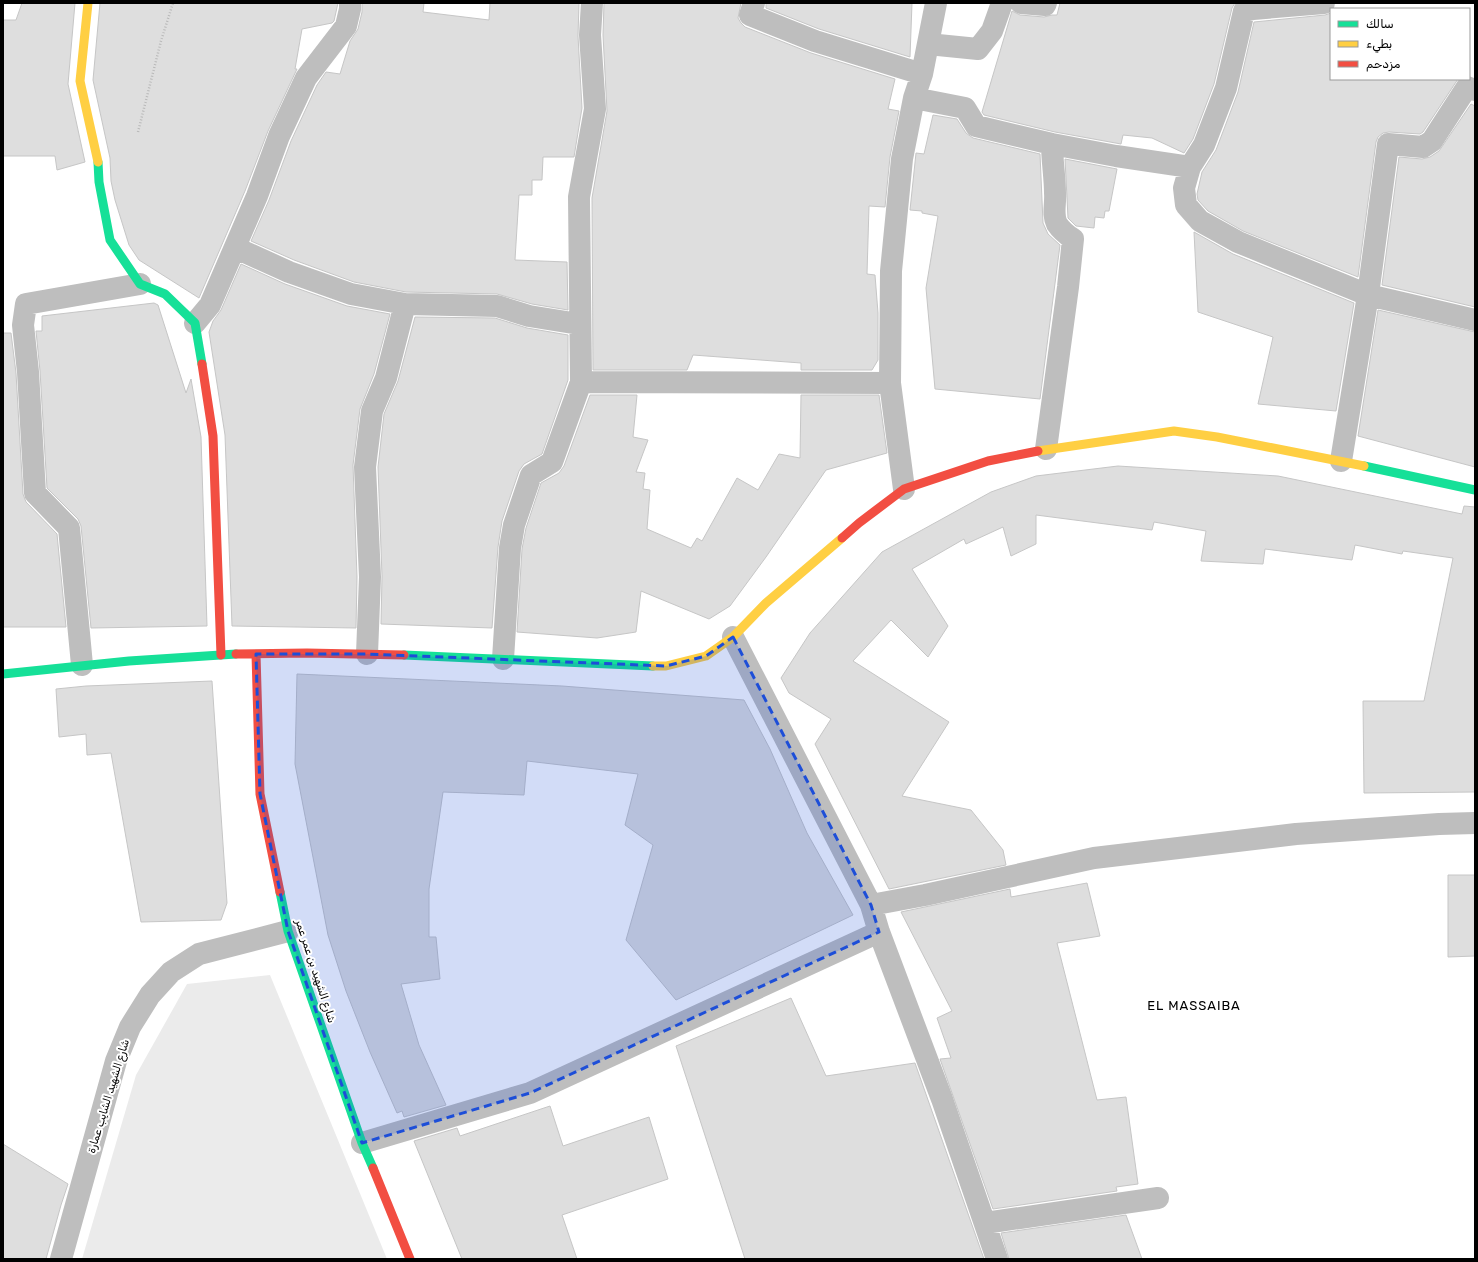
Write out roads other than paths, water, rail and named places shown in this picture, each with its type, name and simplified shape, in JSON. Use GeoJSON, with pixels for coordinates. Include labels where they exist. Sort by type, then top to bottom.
{"type":"FeatureCollection","features":[{"type":"Feature","properties":{"kind":"main road"},"geometry":{"type":"LineString","coordinates":[[88,3],[80,81],[98,161],[98,182],[110,240],[140,284],[165,294],[195,323],[213,436],[221,655]]}},
{"type":"Feature","properties":{"kind":"main road"},"geometry":{"type":"LineString","coordinates":[[3,674],[82,665],[221,655],[256,654],[367,654],[666,666],[706,656],[733,637],[766,604],[859,523],[904,489],[988,461],[1046,449],[1174,431],[1217,437],[1341,461],[1475,490]]}},
{"type":"Feature","properties":{"kind":"main road","name":"شارع الشهيد بن عمر عمر"},"geometry":{"type":"LineString","coordinates":[[256,654],[260,794],[288,931],[362,1143],[410,1259]]}},
{"type":"Feature","properties":{"kind":"street"},"geometry":{"type":"LineString","coordinates":[[195,323],[210,306],[236,248],[279,136],[306,78],[346,26],[350,3]]}},
{"type":"Feature","properties":{"kind":"street"},"geometry":{"type":"LineString","coordinates":[[503,659],[509,562],[514,525],[531,475],[552,462],[581,382],[579,324],[579,197],[595,109],[590,35],[592,3]]}},
{"type":"Feature","properties":{"kind":"street"},"geometry":{"type":"LineString","coordinates":[[754,3],[750,15],[815,41],[922,74]]}},
{"type":"Feature","properties":{"kind":"street"},"geometry":{"type":"LineString","coordinates":[[904,489],[890,383],[891,272],[902,159],[914,98],[922,74],[936,3]]}},
{"type":"Feature","properties":{"kind":"street"},"geometry":{"type":"LineString","coordinates":[[928,44],[978,49],[992,31],[1002,3]]}},
{"type":"Feature","properties":{"kind":"street"},"geometry":{"type":"LineString","coordinates":[[1021,3],[1045,5],[1046,3]]}},
{"type":"Feature","properties":{"kind":"street"},"geometry":{"type":"LineString","coordinates":[[1324,3],[1244,11],[1226,88],[1204,144],[1190,167],[1184,188],[1186,205],[1200,221],[1238,242],[1368,295],[1475,320]]}},
{"type":"Feature","properties":{"kind":"street"},"geometry":{"type":"LineString","coordinates":[[1341,461],[1368,295],[1388,144],[1423,147],[1432,141],[1472,83]]}},
{"type":"Feature","properties":{"kind":"street"},"geometry":{"type":"LineString","coordinates":[[914,98],[965,108],[976,126],[1052,144],[1116,156],[1190,167]]}},
{"type":"Feature","properties":{"kind":"street"},"geometry":{"type":"LineString","coordinates":[[1046,449],[1073,239],[1063,232],[1057,223],[1054,209],[1056,194],[1052,144]]}},
{"type":"Feature","properties":{"kind":"street"},"geometry":{"type":"LineString","coordinates":[[236,248],[288,272],[350,294],[405,304],[497,306],[529,316],[579,324]]}},
{"type":"Feature","properties":{"kind":"street"},"geometry":{"type":"LineString","coordinates":[[82,665],[69,528],[35,493],[28,372],[23,324],[26,304],[140,284]]}},
{"type":"Feature","properties":{"kind":"street"},"geometry":{"type":"LineString","coordinates":[[367,654],[370,578],[365,468],[372,412],[386,378],[405,304]]}},
{"type":"Feature","properties":{"kind":"street"},"geometry":{"type":"LineString","coordinates":[[581,382],[890,383]]}},
{"type":"Feature","properties":{"kind":"street"},"geometry":{"type":"LineString","coordinates":[[733,637],[871,905],[879,932],[942,1099],[997,1259]]}},
{"type":"Feature","properties":{"kind":"street"},"geometry":{"type":"LineString","coordinates":[[871,905],[925,895],[1094,858],[1296,834],[1439,824],[1475,823]]}},
{"type":"Feature","properties":{"kind":"street","name":"شارع الشهيد الشايب عمارة"},"geometry":{"type":"LineString","coordinates":[[61,1259],[116,1061],[130,1027],[150,995],[171,972],[199,954],[288,931]]}},
{"type":"Feature","properties":{"kind":"street"},"geometry":{"type":"LineString","coordinates":[[362,1143],[530,1093],[879,932]]}},
{"type":"Feature","properties":{"kind":"street"},"geometry":{"type":"LineString","coordinates":[[985,1223],[1158,1198]]}},
{"type":"Feature","properties":{"kind":"district","name":"EL MASSAIBA"},"geometry":{"type":"Point","coordinates":[1194,1005]}}]}
